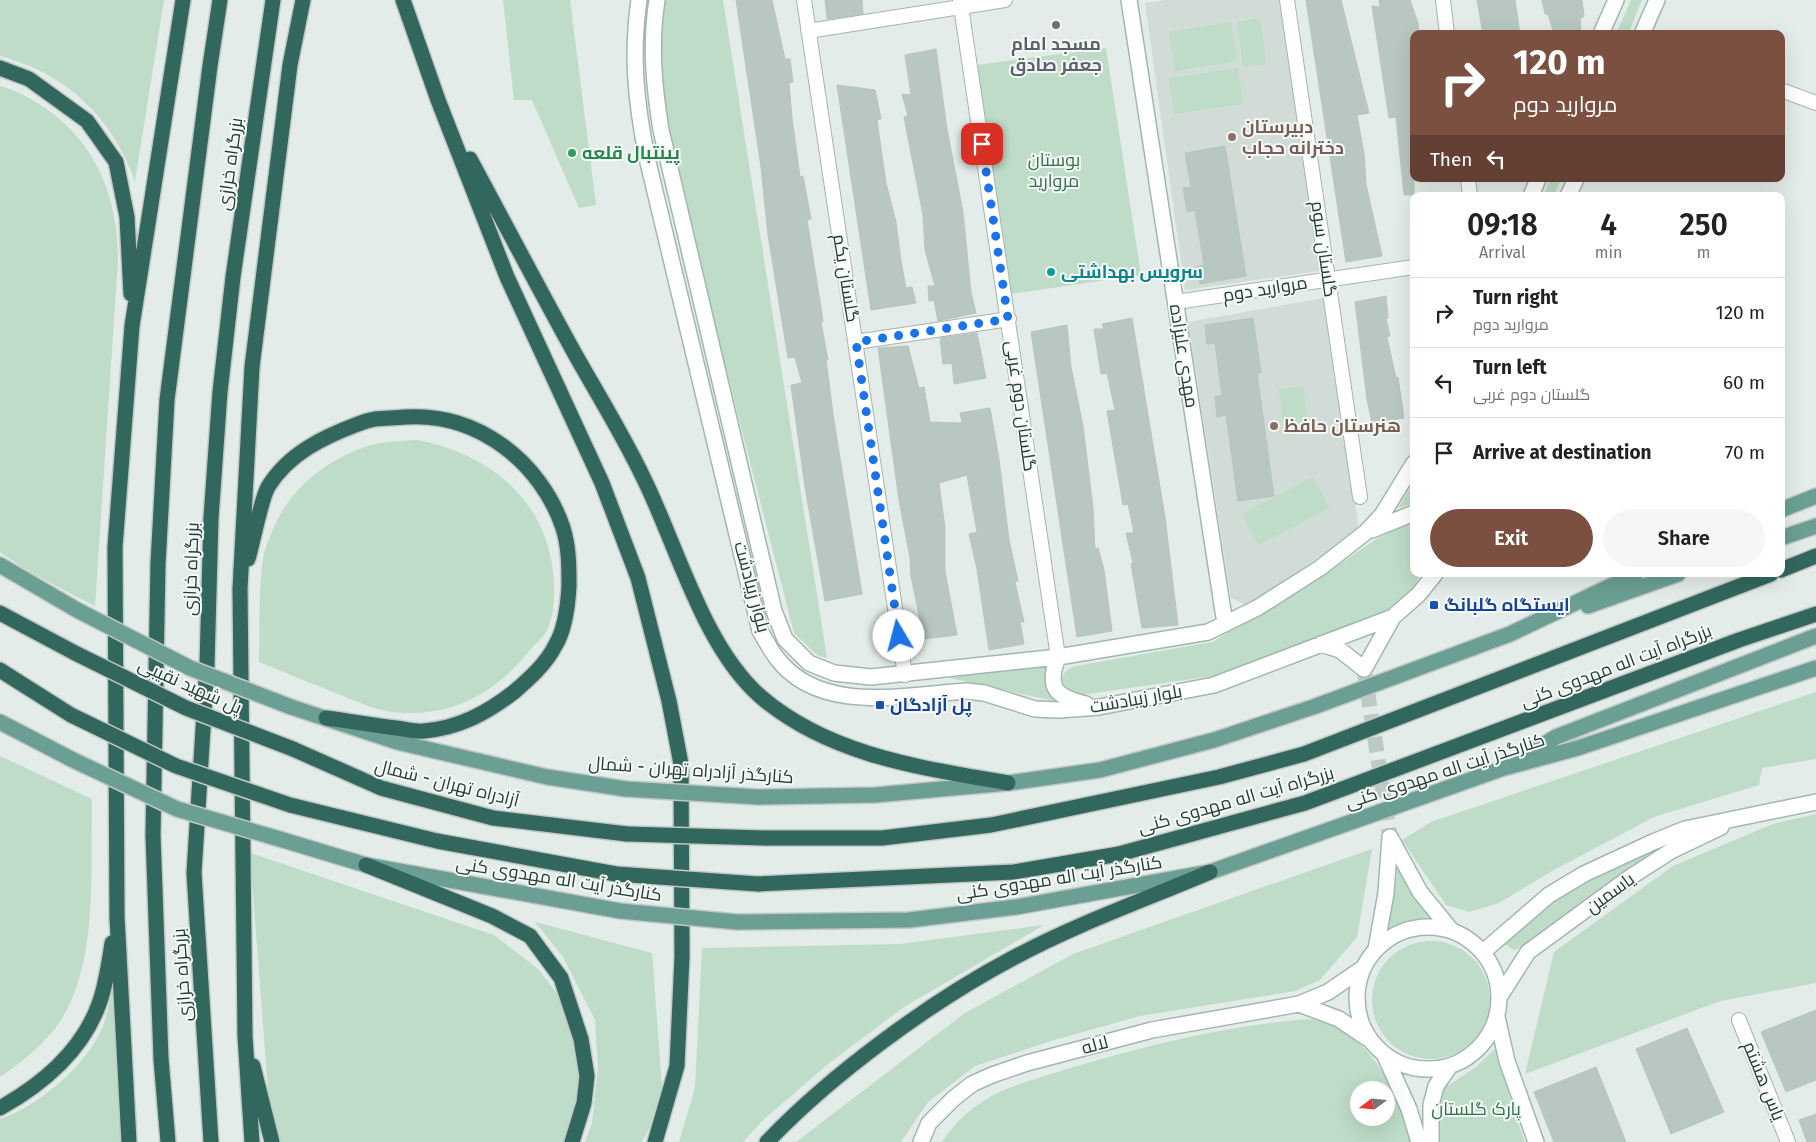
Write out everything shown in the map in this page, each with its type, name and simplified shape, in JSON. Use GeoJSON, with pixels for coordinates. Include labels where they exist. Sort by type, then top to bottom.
{"type":"FeatureCollection","features":[{"type":"Feature","properties":{"kind":"highway"},"geometry":{"type":"LineString","coordinates":[[129,1142],[117,917],[115,547],[132,326],[183,0]]}},
{"type":"Feature","properties":{"kind":"highway","name":"بزرگراه خرازی"},"geometry":{"type":"LineString","coordinates":[[168,1142],[161,1059],[154,836],[158,564],[167,400],[220,0]]}},
{"type":"Feature","properties":{"kind":"highway","name":"بزرگراه خرازی"},"geometry":{"type":"LineString","coordinates":[[211,1142],[194,873],[207,665],[211,518],[220,392],[233,277],[273,0]]}},
{"type":"Feature","properties":{"kind":"highway"},"geometry":{"type":"LineString","coordinates":[[252,1142],[245,1036],[240,589],[252,367],[290,65],[303,0]]}},
{"type":"Feature","properties":{"kind":"highway"},"geometry":{"type":"LineString","coordinates":[[404,0],[438,100],[507,277],[605,491],[638,578],[669,701],[681,764],[682,957],[677,1066],[655,1142]]}},
{"type":"Feature","properties":{"kind":"highway"},"geometry":{"type":"LineString","coordinates":[[0,68],[29,79],[87,121],[116,162],[127,217],[132,326]]}},
{"type":"Feature","properties":{"kind":"highway"},"geometry":{"type":"LineString","coordinates":[[438,100],[643,477],[688,583],[724,654],[741,676],[761,698],[801,724],[842,744],[897,763],[1008,783]]}},
{"type":"Feature","properties":{"kind":"highway"},"geometry":{"type":"LineString","coordinates":[[240,589],[267,488],[296,456],[327,435],[382,416],[424,416],[470,428],[495,440],[519,458],[537,478],[551,501],[564,529],[570,564],[568,600],[559,636],[556,645],[542,664],[504,700],[479,716],[454,726],[423,732],[326,718]]}},
{"type":"Feature","properties":{"kind":"highway"},"geometry":{"type":"LineString","coordinates":[[1785,568],[1816,556]]}},
{"type":"Feature","properties":{"kind":"highway","name":"بزرگراه آیت اله مهدوی کنی"},"geometry":{"type":"LineString","coordinates":[[628,834],[765,838],[882,838],[991,825],[1219,777],[1304,754],[1763,577]]}},
{"type":"Feature","properties":{"kind":"highway","name":"پل شهید نقیبی"},"geometry":{"type":"LineString","coordinates":[[0,613],[75,653],[186,708],[293,749]]}},
{"type":"Feature","properties":{"kind":"highway","name":"بزرگراه آیت اله مهدوی کنی"},"geometry":{"type":"LineString","coordinates":[[0,670],[71,715],[176,766],[290,805],[437,841],[616,874],[758,884],[1014,872],[1119,854],[1306,803],[1739,640],[1816,614]]}},
{"type":"Feature","properties":{"kind":"highway","name":"آزادراه تهران - شمال"},"geometry":{"type":"LineString","coordinates":[[293,749],[381,788],[493,818],[628,834]]}},
{"type":"Feature","properties":{"kind":"highway"},"geometry":{"type":"LineString","coordinates":[[366,865],[492,916],[530,936],[560,978],[581,1039],[586,1085],[584,1103],[572,1142]]}},
{"type":"Feature","properties":{"kind":"highway"},"geometry":{"type":"LineString","coordinates":[[768,1142],[849,1068],[929,1010],[1012,959],[1077,927],[1210,872]]}},
{"type":"Feature","properties":{"kind":"highway"},"geometry":{"type":"LineString","coordinates":[[0,1108],[24,1094],[53,1072],[91,1024],[100,1002],[117,917]]}},
{"type":"Feature","properties":{"kind":"highway"},"geometry":{"type":"LineString","coordinates":[[245,1036],[272,1142]]}},
{"type":"Feature","properties":{"kind":"main road"},"geometry":{"type":"LineString","coordinates":[[1785,508],[1816,496]]}},
{"type":"Feature","properties":{"kind":"main road"},"geometry":{"type":"LineString","coordinates":[[1785,537],[1816,526]]}},
{"type":"Feature","properties":{"kind":"main road","name":"پل شهید نقیبی"},"geometry":{"type":"LineString","coordinates":[[0,565],[77,610],[190,668],[291,707]]}},
{"type":"Feature","properties":{"kind":"main road"},"geometry":{"type":"LineString","coordinates":[[1510,634],[1630,577]]}},
{"type":"Feature","properties":{"kind":"main road"},"geometry":{"type":"LineString","coordinates":[[1008,783],[1100,770],[1214,740],[1316,706],[1670,577]]}},
{"type":"Feature","properties":{"kind":"main road"},"geometry":{"type":"LineString","coordinates":[[1504,768],[1556,737],[1816,636]]}},
{"type":"Feature","properties":{"kind":"main road","name":"کنارگذر آیت اله مهدوی کنی"},"geometry":{"type":"LineString","coordinates":[[0,722],[74,760],[177,808],[366,865],[620,911],[737,922],[909,920],[1016,907],[1210,872],[1504,768],[1578,748],[1816,668]]}},
{"type":"Feature","properties":{"kind":"main road","name":"کنارگذر آزادراه تهران - شمال"},"geometry":{"type":"LineString","coordinates":[[291,707],[397,742],[547,778],[626,789],[758,797],[876,795],[1008,783]]}},
{"type":"Feature","properties":{"kind":"street","name":"بلوار زیبادشت"},"geometry":{"type":"LineString","coordinates":[[638,0],[633,62],[636,95],[648,158],[760,631],[776,658],[796,676],[814,687],[835,694],[856,697],[966,691],[984,693],[1035,709],[1059,710],[1099,707],[1214,685],[1392,617],[1418,596],[1433,577]]}},
{"type":"Feature","properties":{"kind":"street","name":"بلوار زیبادشت"},"geometry":{"type":"LineString","coordinates":[[657,0],[653,46],[653,84],[660,130],[774,611],[785,639],[809,663],[834,673],[871,677],[905,675],[1058,657],[1208,632],[1256,608],[1312,573],[1366,532]]}},
{"type":"Feature","properties":{"kind":"street","name":"گلستان یکم"},"geometry":{"type":"LineString","coordinates":[[804,0],[905,675]]}},
{"type":"Feature","properties":{"kind":"street"},"geometry":{"type":"LineString","coordinates":[[808,30],[961,4],[1005,0]]}},
{"type":"Feature","properties":{"kind":"street","name":"مهدی علیزاده"},"geometry":{"type":"LineString","coordinates":[[1129,0],[1226,624]]}},
{"type":"Feature","properties":{"kind":"street","name":"گلستان سوم"},"geometry":{"type":"LineString","coordinates":[[1287,0],[1360,497]]}},
{"type":"Feature","properties":{"kind":"street"},"geometry":{"type":"LineString","coordinates":[[1443,0],[1447,30]]}},
{"type":"Feature","properties":{"kind":"street"},"geometry":{"type":"LineString","coordinates":[[1603,30],[1616,0]]}},
{"type":"Feature","properties":{"kind":"street"},"geometry":{"type":"LineString","coordinates":[[1644,30],[1657,0]]}},
{"type":"Feature","properties":{"kind":"street","name":"گلستان دوم غربی"},"geometry":{"type":"LineString","coordinates":[[961,4],[1058,657]]}},
{"type":"Feature","properties":{"kind":"street"},"geometry":{"type":"LineString","coordinates":[[1785,91],[1816,103]]}},
{"type":"Feature","properties":{"kind":"street","name":"مروارید دوم"},"geometry":{"type":"LineString","coordinates":[[1176,302],[1410,268]]}},
{"type":"Feature","properties":{"kind":"street"},"geometry":{"type":"LineString","coordinates":[[856,342],[1008,319]]}},
{"type":"Feature","properties":{"kind":"street"},"geometry":{"type":"LineString","coordinates":[[1366,532],[1382,515],[1410,470]]}},
{"type":"Feature","properties":{"kind":"street"},"geometry":{"type":"LineString","coordinates":[[1366,532],[1410,516]]}},
{"type":"Feature","properties":{"kind":"street"},"geometry":{"type":"LineString","coordinates":[[1321,644],[1340,650],[1364,669],[1392,617]]}},
{"type":"Feature","properties":{"kind":"street"},"geometry":{"type":"LineString","coordinates":[[1058,657],[1052,672],[1053,682],[1058,693],[1068,700],[1099,707]]}},
{"type":"Feature","properties":{"kind":"street","name":"یاسمین"},"geometry":{"type":"LineString","coordinates":[[1483,952],[1549,895],[1584,874],[1685,829],[1816,802]]}},
{"type":"Feature","properties":{"kind":"street","name":"یاسمین"},"geometry":{"type":"LineString","coordinates":[[1500,996],[1528,952],[1629,878],[1671,851],[1743,817]]}},
{"type":"Feature","properties":{"kind":"street"},"geometry":{"type":"LineString","coordinates":[[1376,950],[1386,893],[1390,837],[1420,892],[1451,930]]}},
{"type":"Feature","properties":{"kind":"street"},"geometry":{"type":"LineString","coordinates":[[1299,1004],[1339,1019],[1354,1027],[1372,1041],[1384,1054],[1402,1064],[1434,1070],[1450,1066],[1476,1051],[1489,1036],[1497,1017],[1500,996],[1497,978],[1483,952],[1470,940],[1451,930],[1431,926],[1410,929],[1392,936],[1376,950],[1363,968],[1358,987],[1358,1007],[1363,1026],[1372,1041]]}},
{"type":"Feature","properties":{"kind":"street","name":"لاله"},"geometry":{"type":"LineString","coordinates":[[921,1142],[929,1123],[953,1099],[972,1084],[992,1075],[1027,1063],[1152,1030],[1299,1004],[1328,992],[1363,968]]}},
{"type":"Feature","properties":{"kind":"street"},"geometry":{"type":"LineString","coordinates":[[1497,1017],[1507,1061],[1536,1142]]}},
{"type":"Feature","properties":{"kind":"street","name":"یاس هشتم"},"geometry":{"type":"LineString","coordinates":[[1739,1020],[1788,1142]]}},
{"type":"Feature","properties":{"kind":"street"},"geometry":{"type":"LineString","coordinates":[[1384,1054],[1409,1109],[1419,1142]]}},
{"type":"Feature","properties":{"kind":"street"},"geometry":{"type":"LineString","coordinates":[[1431,1142],[1431,1105],[1436,1086],[1450,1066]]}},
{"type":"Feature","properties":{"kind":"shaded area","name":"دبیرستان دخترانه حجاب"},"geometry":{"type":"Polygon","coordinates":[[[1165,0],[1279,0],[1320,271],[1185,290],[1145,3],[1165,0]]]}},
{"type":"Feature","properties":{"kind":"shaded area","name":"هنرستان حافظ"},"geometry":{"type":"Polygon","coordinates":[[[1324,298],[1359,529],[1254,602],[1244,604],[1231,598],[1188,322],[1324,298]]]}},
{"type":"Feature","properties":{"kind":"green space"},"geometry":{"type":"Polygon","coordinates":[[[0,0],[164,0],[135,181],[113,137],[100,118],[84,101],[66,86],[46,74],[0,56],[0,0]]]}},
{"type":"Feature","properties":{"kind":"green space","name":"پینتبال قلعه"},"geometry":{"type":"Polygon","coordinates":[[[503,0],[570,0],[596,205],[579,208],[532,100],[514,100],[503,0]]]}},
{"type":"Feature","properties":{"kind":"green space"},"geometry":{"type":"Polygon","coordinates":[[[663,0],[723,0],[827,658],[817,655],[794,633],[668,143],[658,89],[658,38],[663,0]]]}},
{"type":"Feature","properties":{"kind":"green space"},"geometry":{"type":"Polygon","coordinates":[[[1631,0],[1642,0],[1630,30],[1618,30],[1631,0]]]}},
{"type":"Feature","properties":{"kind":"green space"},"geometry":{"type":"Polygon","coordinates":[[[1260,18],[1266,64],[1243,67],[1237,22],[1260,18]]]}},
{"type":"Feature","properties":{"kind":"green space"},"geometry":{"type":"Polygon","coordinates":[[[1231,22],[1237,61],[1175,71],[1169,32],[1231,22]]]}},
{"type":"Feature","properties":{"kind":"green space","name":"بوستان مروارید"},"geometry":{"type":"Polygon","coordinates":[[[1106,48],[1141,275],[1004,295],[968,66],[1106,48]]]}},
{"type":"Feature","properties":{"kind":"green space"},"geometry":{"type":"Polygon","coordinates":[[[1238,68],[1243,104],[1174,114],[1169,78],[1238,68]]]}},
{"type":"Feature","properties":{"kind":"green space"},"geometry":{"type":"Polygon","coordinates":[[[0,86],[31,99],[48,110],[80,140],[102,176],[114,216],[118,260],[95,606],[31,573],[0,552],[0,86]]]}},
{"type":"Feature","properties":{"kind":"green space"},"geometry":{"type":"Polygon","coordinates":[[[1550,182],[1560,182],[1556,192],[1545,192],[1550,182]]]}},
{"type":"Feature","properties":{"kind":"green space"},"geometry":{"type":"Polygon","coordinates":[[[1303,386],[1309,433],[1284,436],[1279,389],[1303,386]]]}},
{"type":"Feature","properties":{"kind":"green space"},"geometry":{"type":"Polygon","coordinates":[[[417,440],[443,446],[489,468],[508,483],[525,501],[538,522],[548,546],[553,572],[554,601],[552,615],[545,634],[518,664],[491,688],[460,704],[443,709],[405,713],[386,711],[368,706],[259,662],[260,585],[266,546],[271,534],[287,504],[308,480],[335,461],[365,447],[384,442],[417,440]]]}},
{"type":"Feature","properties":{"kind":"green space"},"geometry":{"type":"Polygon","coordinates":[[[1313,477],[1330,508],[1258,545],[1242,514],[1313,477]]]}},
{"type":"Feature","properties":{"kind":"green space"},"geometry":{"type":"Polygon","coordinates":[[[1410,488],[1410,504],[1398,508],[1410,488]]]}},
{"type":"Feature","properties":{"kind":"green space"},"geometry":{"type":"Polygon","coordinates":[[[1410,522],[1410,577],[1419,577],[1407,596],[1382,613],[1213,676],[1081,695],[1068,690],[1062,682],[1062,677],[1065,673],[1076,666],[1212,642],[1324,575],[1375,540],[1401,525],[1410,522]]]}},
{"type":"Feature","properties":{"kind":"green space"},"geometry":{"type":"Polygon","coordinates":[[[1050,663],[1047,668],[1045,682],[1048,692],[1054,701],[949,678],[1050,663]]]}},
{"type":"Feature","properties":{"kind":"green space"},"geometry":{"type":"Polygon","coordinates":[[[1816,692],[1816,759],[1762,768],[1759,785],[1654,817],[1552,871],[1499,903],[1469,912],[1446,905],[1402,840],[1431,822],[1816,692]]]}},
{"type":"Feature","properties":{"kind":"green space"},"geometry":{"type":"Polygon","coordinates":[[[0,756],[92,799],[90,913],[82,970],[73,996],[55,1028],[41,1044],[0,1077],[0,756]]]}},
{"type":"Feature","properties":{"kind":"green space"},"geometry":{"type":"Polygon","coordinates":[[[1816,814],[1816,983],[1720,1001],[1525,1074],[1554,952],[1673,866],[1773,824],[1816,814]]]}},
{"type":"Feature","properties":{"kind":"green space"},"geometry":{"type":"Polygon","coordinates":[[[1688,832],[1531,943],[1514,950],[1505,944],[1559,894],[1688,832]]]}},
{"type":"Feature","properties":{"kind":"green space"},"geometry":{"type":"Polygon","coordinates":[[[1372,849],[1357,937],[1320,980],[1295,991],[1140,1016],[1054,1040],[975,1066],[928,1102],[901,1142],[796,1142],[965,1013],[1073,954],[1372,849]]]}},
{"type":"Feature","properties":{"kind":"green space"},"geometry":{"type":"Polygon","coordinates":[[[250,853],[494,935],[538,969],[558,995],[573,1031],[579,1066],[578,1100],[569,1134],[564,1142],[280,1142],[275,1130],[268,1091],[250,853]]]}},
{"type":"Feature","properties":{"kind":"green space"},"geometry":{"type":"Polygon","coordinates":[[[1396,854],[1437,920],[1411,924],[1386,934],[1397,876],[1396,854]]]}},
{"type":"Feature","properties":{"kind":"green space"},"geometry":{"type":"Polygon","coordinates":[[[535,922],[652,953],[662,1087],[649,1129],[642,1142],[585,1142],[592,1123],[598,1067],[595,1020],[563,957],[535,922]]]}},
{"type":"Feature","properties":{"kind":"green space"},"geometry":{"type":"Polygon","coordinates":[[[1044,925],[904,1007],[828,1064],[762,1121],[743,1142],[679,1142],[695,1088],[702,948],[900,944],[1044,925]]]}},
{"type":"Feature","properties":{"kind":"green space"},"geometry":{"type":"Polygon","coordinates":[[[1431,941],[1454,946],[1473,958],[1485,977],[1490,1000],[1485,1023],[1473,1042],[1454,1054],[1431,1059],[1408,1054],[1389,1042],[1377,1023],[1372,1000],[1377,977],[1389,958],[1408,946],[1431,941]]]}},
{"type":"Feature","properties":{"kind":"green space"},"geometry":{"type":"Polygon","coordinates":[[[113,985],[122,1142],[0,1142],[0,1119],[15,1113],[46,1094],[74,1069],[86,1055],[96,1041],[103,1026],[113,985]]]}},
{"type":"Feature","properties":{"kind":"green space"},"geometry":{"type":"Polygon","coordinates":[[[1310,1019],[1331,1025],[1350,1035],[1365,1049],[1388,1081],[1350,1081],[1350,1126],[1395,1126],[1395,1096],[1414,1142],[942,1142],[956,1124],[973,1108],[1013,1086],[1094,1061],[1155,1045],[1248,1026],[1310,1019]]]}},
{"type":"Feature","properties":{"kind":"green space","name":"پارک گلستان"},"geometry":{"type":"Polygon","coordinates":[[[1495,1049],[1499,1050],[1512,1107],[1525,1142],[1439,1142],[1437,1100],[1443,1089],[1476,1067],[1495,1049]]]}},
{"type":"Feature","properties":{"kind":"building"},"geometry":{"type":"Polygon","coordinates":[[[736,0],[772,0],[785,59],[790,59],[793,82],[789,83],[792,118],[800,177],[803,176],[811,219],[807,220],[823,322],[821,322],[828,360],[826,360],[834,421],[862,594],[825,601],[805,487],[791,385],[802,383],[795,357],[788,358],[768,235],[761,167],[736,0]]]}},
{"type":"Feature","properties":{"kind":"building"},"geometry":{"type":"Polygon","coordinates":[[[825,0],[862,0],[863,14],[827,19],[825,0]]]}},
{"type":"Feature","properties":{"kind":"building"},"geometry":{"type":"Polygon","coordinates":[[[1306,0],[1341,0],[1369,113],[1357,115],[1364,154],[1366,184],[1382,256],[1346,262],[1306,0]]]}},
{"type":"Feature","properties":{"kind":"building"},"geometry":{"type":"Polygon","coordinates":[[[1379,0],[1410,0],[1418,23],[1419,30],[1410,30],[1410,182],[1414,182],[1414,192],[1410,192],[1410,195],[1404,195],[1396,117],[1389,118],[1372,6],[1380,7],[1379,0]]]}},
{"type":"Feature","properties":{"kind":"building"},"geometry":{"type":"Polygon","coordinates":[[[1477,0],[1515,0],[1519,30],[1482,30],[1477,0]]]}},
{"type":"Feature","properties":{"kind":"building"},"geometry":{"type":"Polygon","coordinates":[[[1542,0],[1582,0],[1584,16],[1580,19],[1581,30],[1553,30],[1548,14],[1545,14],[1542,0]]]}},
{"type":"Feature","properties":{"kind":"building"},"geometry":{"type":"Polygon","coordinates":[[[936,49],[947,129],[963,212],[971,292],[976,313],[938,321],[934,300],[929,301],[928,286],[935,286],[925,250],[923,215],[904,117],[908,116],[902,94],[911,95],[905,55],[936,49]]]}},
{"type":"Feature","properties":{"kind":"building"},"geometry":{"type":"Polygon","coordinates":[[[837,85],[875,90],[881,119],[877,120],[886,183],[896,222],[906,288],[912,287],[916,303],[871,310],[837,85]]]}},
{"type":"Feature","properties":{"kind":"building"},"geometry":{"type":"Polygon","coordinates":[[[1225,146],[1246,276],[1200,284],[1197,267],[1204,265],[1195,210],[1187,212],[1183,188],[1191,187],[1185,153],[1225,146]]]}},
{"type":"Feature","properties":{"kind":"building"},"geometry":{"type":"Polygon","coordinates":[[[1386,296],[1388,318],[1386,319],[1390,336],[1387,337],[1396,378],[1398,377],[1404,418],[1372,423],[1367,399],[1355,302],[1386,296]]]}},
{"type":"Feature","properties":{"kind":"building"},"geometry":{"type":"Polygon","coordinates":[[[1132,318],[1165,517],[1178,625],[1142,628],[1131,564],[1133,563],[1126,533],[1134,533],[1128,504],[1123,505],[1107,411],[1115,410],[1107,373],[1101,374],[1094,329],[1104,329],[1102,324],[1132,318]]]}},
{"type":"Feature","properties":{"kind":"building"},"geometry":{"type":"Polygon","coordinates":[[[1253,318],[1261,373],[1257,373],[1274,496],[1238,501],[1226,415],[1217,417],[1215,397],[1222,395],[1215,343],[1207,344],[1205,325],[1253,318]]]}},
{"type":"Feature","properties":{"kind":"building"},"geometry":{"type":"Polygon","coordinates":[[[1067,325],[1071,367],[1083,426],[1093,508],[1095,549],[1098,548],[1104,570],[1112,631],[1077,637],[1031,332],[1067,325]]]}},
{"type":"Feature","properties":{"kind":"building"},"geometry":{"type":"Polygon","coordinates":[[[977,333],[986,378],[954,384],[952,363],[943,364],[940,338],[977,333]]]}},
{"type":"Feature","properties":{"kind":"building"},"geometry":{"type":"Polygon","coordinates":[[[908,346],[919,388],[924,387],[930,422],[962,423],[960,413],[990,408],[999,459],[1009,540],[1018,581],[1015,582],[1024,622],[1020,622],[1024,644],[989,650],[977,569],[969,534],[977,532],[967,475],[939,483],[945,528],[945,571],[957,635],[924,639],[911,576],[910,558],[899,500],[878,348],[908,346]]]}},
{"type":"Feature","properties":{"kind":"building"},"geometry":{"type":"Polygon","coordinates":[[[1816,1010],[1816,1080],[1786,1092],[1761,1032],[1816,1010]]]}},
{"type":"Feature","properties":{"kind":"building"},"geometry":{"type":"Polygon","coordinates":[[[1687,1028],[1724,1112],[1671,1134],[1636,1049],[1687,1028]]]}},
{"type":"Feature","properties":{"kind":"building"},"geometry":{"type":"Polygon","coordinates":[[[1596,1067],[1626,1142],[1554,1142],[1534,1092],[1596,1067]]]}},
{"type":"Feature","properties":{"kind":"building"},"geometry":{"type":"Polygon","coordinates":[[[1816,1114],[1816,1142],[1807,1142],[1799,1120],[1816,1114]]]}},
{"type":"Feature","properties":{"kind":"tunnel"},"geometry":{"type":"LineString","coordinates":[[1364,669],[1390,837]]}},
{"type":"Feature","properties":{"kind":"place","name":"مسجد امام جعفر صادق"},"geometry":{"type":"Point","coordinates":[1056,25]}},
{"type":"Feature","properties":{"kind":"place","name":"دبیرستان دخترانه حجاب"},"geometry":{"type":"Point","coordinates":[1232,137]}},
{"type":"Feature","properties":{"kind":"place","name":"پینتبال قلعه"},"geometry":{"type":"Point","coordinates":[572,153]}},
{"type":"Feature","properties":{"kind":"place","name":"سرویس بهداشتی"},"geometry":{"type":"Point","coordinates":[1051,272]}},
{"type":"Feature","properties":{"kind":"place","name":"هنرستان حافظ"},"geometry":{"type":"Point","coordinates":[1274,426]}},
{"type":"Feature","properties":{"kind":"place","name":"ایستگاه گلبانگ"},"geometry":{"type":"Point","coordinates":[1434,605]}},
{"type":"Feature","properties":{"kind":"place","name":"پل آزادگان"},"geometry":{"type":"Point","coordinates":[880,705]}},
{"type":"Feature","properties":{"kind":"route"},"geometry":{"type":"LineString","coordinates":[[899,636],[856,342],[1008,319],[982,144]]}}]}
